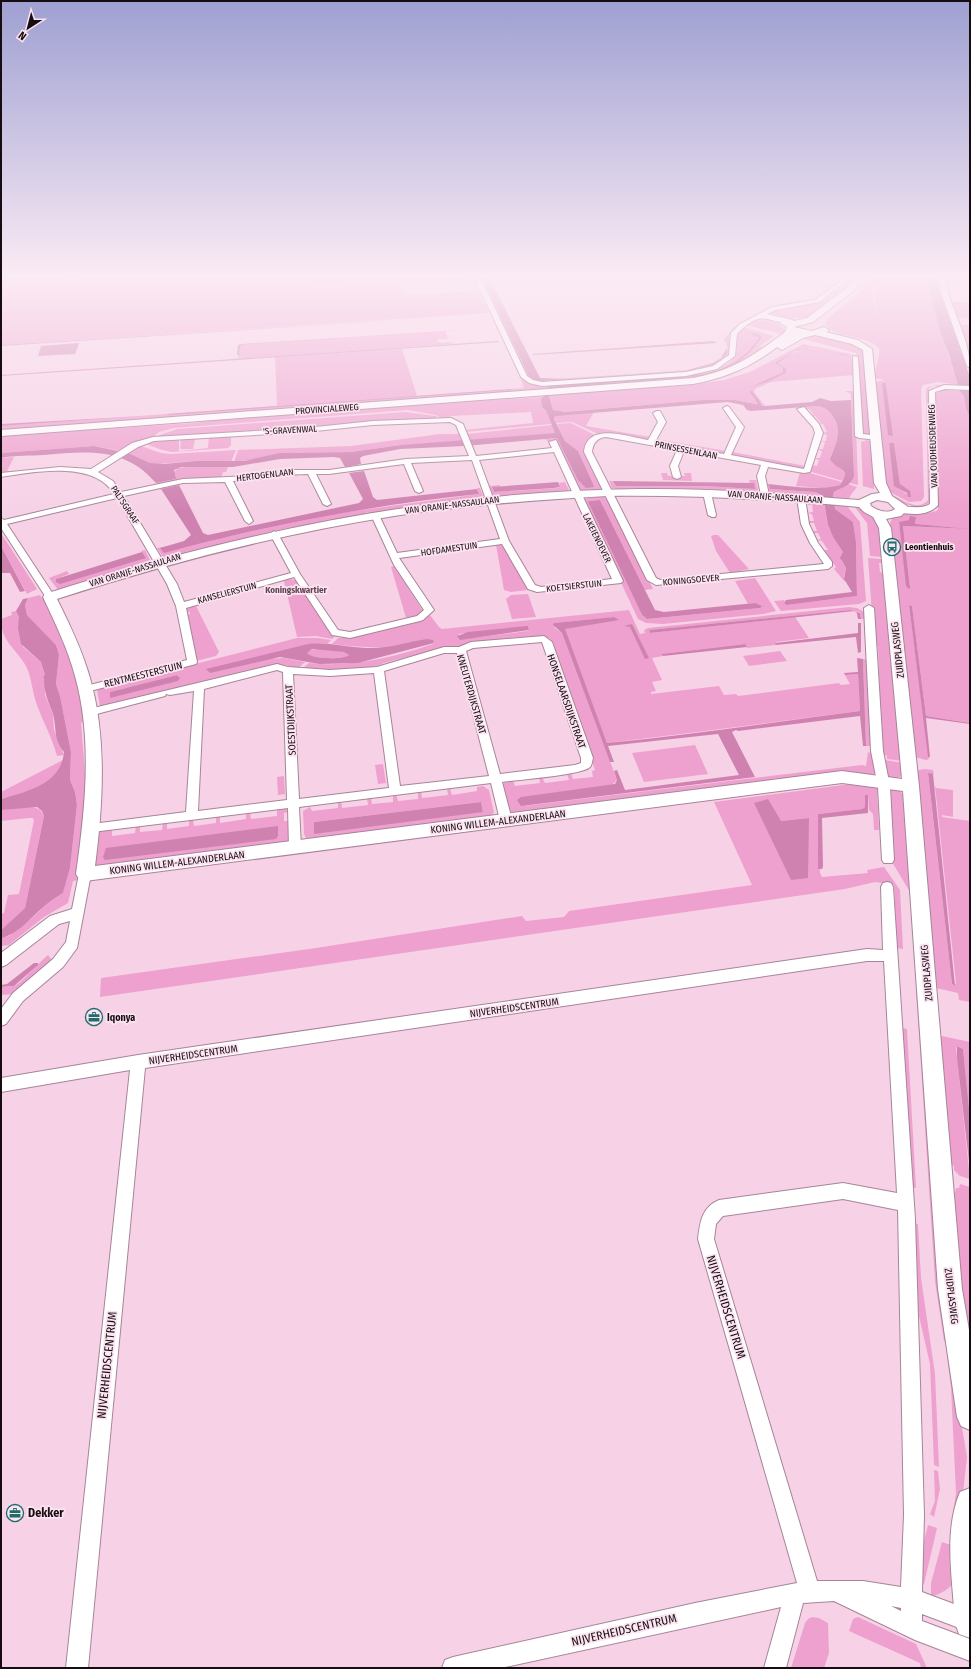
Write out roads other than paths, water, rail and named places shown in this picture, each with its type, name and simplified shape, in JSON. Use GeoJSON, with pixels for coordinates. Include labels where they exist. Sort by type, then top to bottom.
{"type":"FeatureCollection","features":[{"type":"Feature","properties":{"kind":"main road","name":"PROVINCIALEWEG"},"geometry":{"type":"LineString","coordinates":[[1,433],[654,385],[690,384],[731,377],[757,366],[767,357]]}},
{"type":"Feature","properties":{"kind":"street"},"geometry":{"type":"LineString","coordinates":[[515,357],[527,380],[537,384],[686,374],[720,366],[731,357]]}},
{"type":"Feature","properties":{"kind":"street"},"geometry":{"type":"LineString","coordinates":[[855,357],[859,436],[876,438]]}},
{"type":"Feature","properties":{"kind":"street"},"geometry":{"type":"LineString","coordinates":[[869,357],[882,497]]}},
{"type":"Feature","properties":{"kind":"street"},"geometry":{"type":"LineString","coordinates":[[870,369],[874,357]]}},
{"type":"Feature","properties":{"kind":"street","name":"VAN OUDHEUSDENWEG"},"geometry":{"type":"LineString","coordinates":[[901,508],[922,510],[932,507],[935,498],[932,394],[934,389],[970,389]]}},
{"type":"Feature","properties":{"kind":"street"},"geometry":{"type":"LineString","coordinates":[[726,457],[740,427],[727,408]]}},
{"type":"Feature","properties":{"kind":"street","name":"PRINSESSENLAAN"},"geometry":{"type":"LineString","coordinates":[[606,435],[681,450],[804,471],[807,470],[819,433],[816,426],[801,409]]}},
{"type":"Feature","properties":{"kind":"street"},"geometry":{"type":"LineString","coordinates":[[650,443],[662,422],[657,413]]}},
{"type":"Feature","properties":{"kind":"street","name":"'S-GRAVENWAL"},"geometry":{"type":"LineString","coordinates":[[92,472],[127,450],[140,443],[153,439],[306,430],[373,423],[451,420],[459,424],[490,500]]}},
{"type":"Feature","properties":{"kind":"street","name":"KONINGSOEVER"},"geometry":{"type":"LineString","coordinates":[[606,435],[598,435],[594,438],[588,447],[588,452],[652,580],[659,583],[828,566],[828,562],[814,543],[805,524],[801,498]]}},
{"type":"Feature","properties":{"kind":"street","name":"HERTOGENLAAN"},"geometry":{"type":"LineString","coordinates":[[2,522],[183,481],[251,478],[286,472],[328,472],[406,461],[474,458],[554,446]]}},
{"type":"Feature","properties":{"kind":"street","name":"LAKEIENOEVER"},"geometry":{"type":"LineString","coordinates":[[554,446],[618,581]]}},
{"type":"Feature","properties":{"kind":"street"},"geometry":{"type":"LineString","coordinates":[[677,477],[674,466],[681,450]]}},
{"type":"Feature","properties":{"kind":"street"},"geometry":{"type":"LineString","coordinates":[[406,461],[419,491]]}},
{"type":"Feature","properties":{"kind":"street"},"geometry":{"type":"LineString","coordinates":[[765,465],[761,476],[765,495]]}},
{"type":"Feature","properties":{"kind":"street","name":"PALTSGRAAF"},"geometry":{"type":"LineString","coordinates":[[1,475],[61,470],[92,472],[109,481],[115,488],[160,562]]}},
{"type":"Feature","properties":{"kind":"street"},"geometry":{"type":"LineString","coordinates":[[311,472],[327,504]]}},
{"type":"Feature","properties":{"kind":"street"},"geometry":{"type":"LineString","coordinates":[[228,480],[249,521]]}},
{"type":"Feature","properties":{"kind":"street","name":"VAN ORANJE-NASSAULAAN"},"geometry":{"type":"LineString","coordinates":[[50,597],[160,562],[274,534],[375,515],[490,500],[608,493],[707,493],[765,495],[864,504]]}},
{"type":"Feature","properties":{"kind":"street"},"geometry":{"type":"LineString","coordinates":[[707,493],[712,515]]}},
{"type":"Feature","properties":{"kind":"street"},"geometry":{"type":"LineString","coordinates":[[882,497],[901,508],[897,514],[884,519],[868,510],[864,504],[867,499],[882,497]]}},
{"type":"Feature","properties":{"kind":"street","name":"KOETSIERSTUIN"},"geometry":{"type":"LineString","coordinates":[[490,500],[505,541],[531,587],[535,589],[618,581]]}},
{"type":"Feature","properties":{"kind":"street"},"geometry":{"type":"LineString","coordinates":[[274,534],[296,574],[335,633],[350,635],[420,618],[429,610],[393,556],[375,515]]}},
{"type":"Feature","properties":{"kind":"street","name":"ZUIDPLASWEG"},"geometry":{"type":"LineString","coordinates":[[884,519],[911,786],[950,1289],[970,1418]]}},
{"type":"Feature","properties":{"kind":"street"},"geometry":{"type":"LineString","coordinates":[[1,1020],[18,997],[58,963],[72,944],[92,828],[94,789],[93,751],[86,689],[69,638],[50,597],[2,522]]}},
{"type":"Feature","properties":{"kind":"street","name":"HOFDAMESTUIN"},"geometry":{"type":"LineString","coordinates":[[393,556],[505,541]]}},
{"type":"Feature","properties":{"kind":"street","name":"RENTMEESTERSTUIN"},"geometry":{"type":"LineString","coordinates":[[86,689],[192,662],[181,606],[172,584],[160,562]]}},
{"type":"Feature","properties":{"kind":"street","name":"KANSELIERSTUIN"},"geometry":{"type":"LineString","coordinates":[[181,606],[296,574]]}},
{"type":"Feature","properties":{"kind":"street"},"geometry":{"type":"LineString","coordinates":[[869,608],[877,751],[882,781],[888,860]]}},
{"type":"Feature","properties":{"kind":"street","name":"HONSELAARSDIJKSTRAAT"},"geometry":{"type":"LineString","coordinates":[[461,650],[470,645],[544,639],[547,642],[587,758],[586,766],[576,769],[496,780]]}},
{"type":"Feature","properties":{"kind":"street","name":"KNEUTERDIJKSTRAAT"},"geometry":{"type":"LineString","coordinates":[[288,670],[330,673],[379,670],[384,667],[444,650],[461,650],[506,820]]}},
{"type":"Feature","properties":{"kind":"street","name":"SOESTDIJKSTRAAT"},"geometry":{"type":"LineString","coordinates":[[89,712],[165,693],[199,687],[272,668],[282,668],[288,670],[295,847]]}},
{"type":"Feature","properties":{"kind":"street"},"geometry":{"type":"LineString","coordinates":[[379,670],[395,790]]}},
{"type":"Feature","properties":{"kind":"street"},"geometry":{"type":"LineString","coordinates":[[192,815],[199,687]]}},
{"type":"Feature","properties":{"kind":"street","name":"KONING WILLEM-ALEXANDERLAAN"},"geometry":{"type":"LineString","coordinates":[[85,874],[842,777],[882,781],[911,786]]}},
{"type":"Feature","properties":{"kind":"street"},"geometry":{"type":"LineString","coordinates":[[92,828],[395,790],[496,780]]}},
{"type":"Feature","properties":{"kind":"street"},"geometry":{"type":"LineString","coordinates":[[887,887],[905,1203],[914,1515],[911,1599],[912,1627]]}},
{"type":"Feature","properties":{"kind":"street"},"geometry":{"type":"LineString","coordinates":[[1,961],[55,920],[77,913]]}},
{"type":"Feature","properties":{"kind":"street","name":"NIJVERHEIDSCENTRUM"},"geometry":{"type":"LineString","coordinates":[[1,1085],[138,1062],[867,955],[890,956]]}},
{"type":"Feature","properties":{"kind":"street","name":"NIJVERHEIDSCENTRUM"},"geometry":{"type":"LineString","coordinates":[[77,1668],[138,1062]]}},
{"type":"Feature","properties":{"kind":"street","name":"NIJVERHEIDSCENTRUM"},"geometry":{"type":"LineString","coordinates":[[803,1593],[706,1239],[708,1220],[719,1208],[842,1191],[905,1203]]}},
{"type":"Feature","properties":{"kind":"street"},"geometry":{"type":"LineString","coordinates":[[970,1502],[966,1520],[965,1542],[970,1621]]}},
{"type":"Feature","properties":{"kind":"street","name":"NIJVERHEIDSCENTRUM"},"geometry":{"type":"LineString","coordinates":[[832,1590],[912,1627],[970,1650]]}},
{"type":"Feature","properties":{"kind":"street","name":"NIJVERHEIDSCENTRUM"},"geometry":{"type":"LineString","coordinates":[[453,1668],[695,1614],[803,1593],[832,1590],[863,1591],[911,1599],[970,1621]]}},
{"type":"Feature","properties":{"kind":"street"},"geometry":{"type":"LineString","coordinates":[[775,1668],[803,1593]]}},
{"type":"Feature","properties":{"kind":"waterway"},"geometry":{"type":"LineString","coordinates":[[549,387],[705,375],[722,370],[734,364],[743,357]]}},
{"type":"Feature","properties":{"kind":"waterway"},"geometry":{"type":"LineString","coordinates":[[751,392],[758,401]]}},
{"type":"Feature","properties":{"kind":"waterway"},"geometry":{"type":"LineString","coordinates":[[757,400],[760,405],[757,406]]}},
{"type":"Feature","properties":{"kind":"place","name":"Leontienhuis"},"geometry":{"type":"Point","coordinates":[892,547]}},
{"type":"Feature","properties":{"kind":"place","name":"Iqonya"},"geometry":{"type":"Point","coordinates":[94,1017]}},
{"type":"Feature","properties":{"kind":"place","name":"Dekker"},"geometry":{"type":"Point","coordinates":[15,1513]}},
{"type":"Feature","properties":{"kind":"district","name":"Koningskwartier"},"geometry":{"type":"Point","coordinates":[296,590]}}]}
